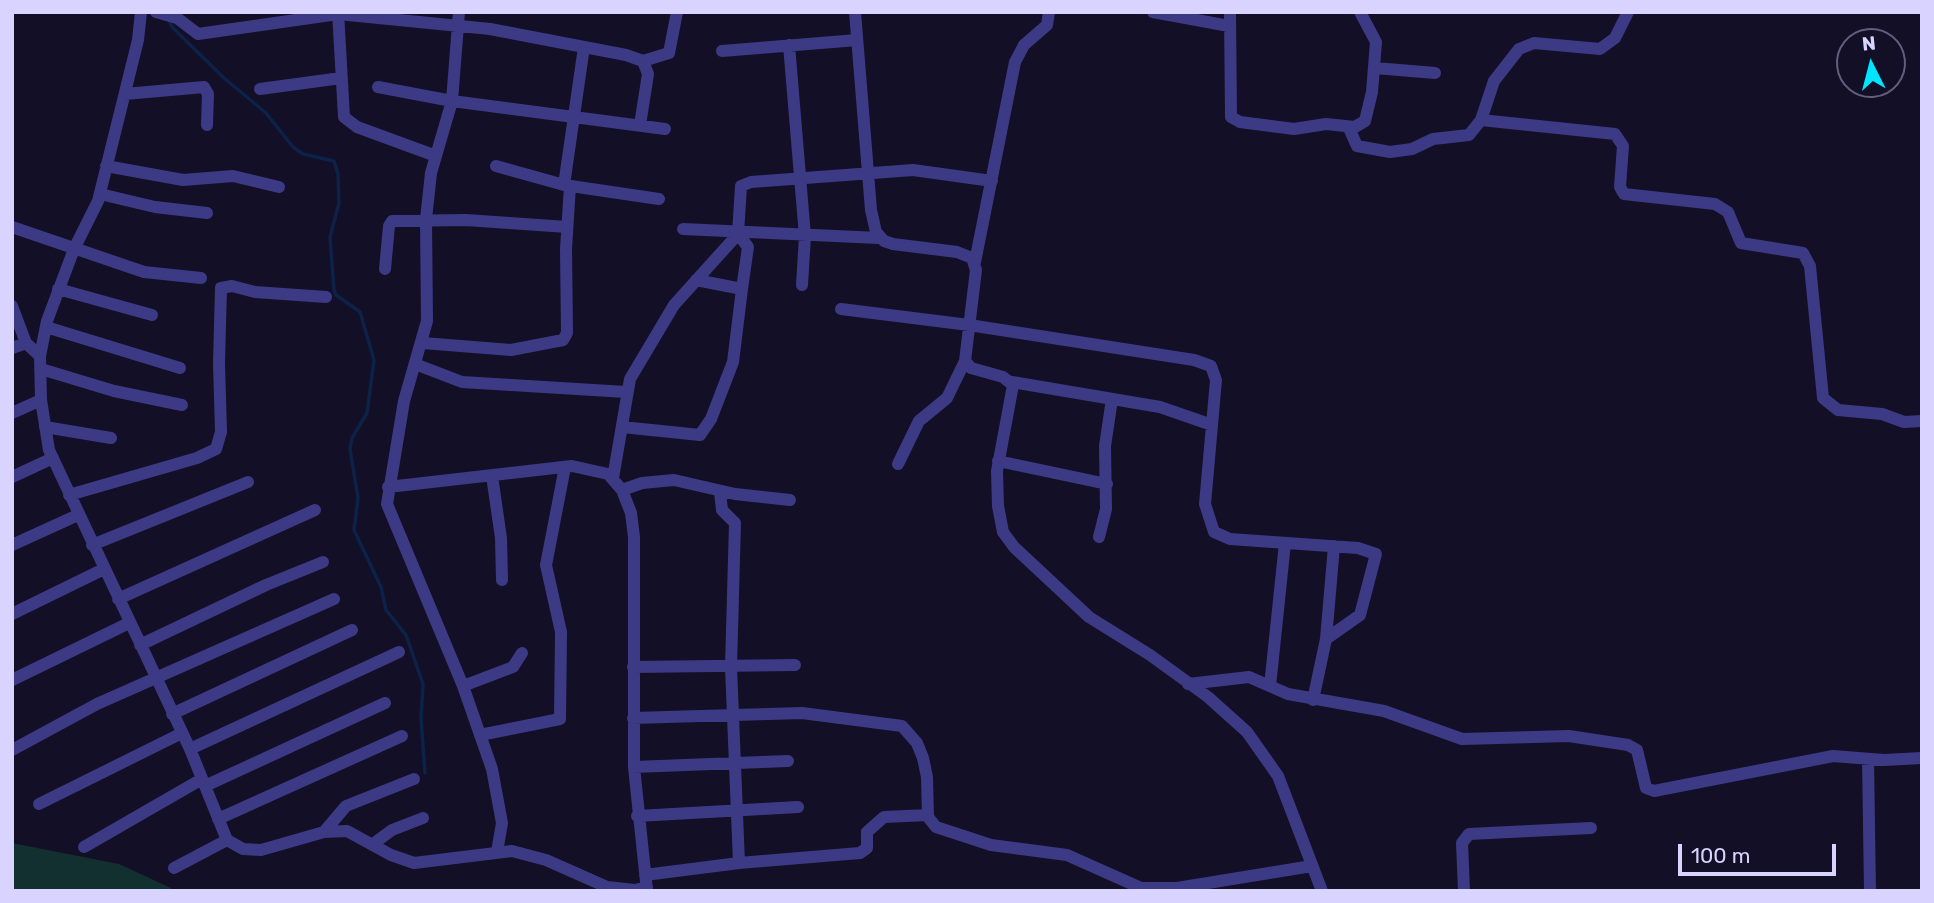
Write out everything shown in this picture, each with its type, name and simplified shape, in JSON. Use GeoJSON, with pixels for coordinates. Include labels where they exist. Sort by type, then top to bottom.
{"type":"FeatureCollection","features":[{"type":"Feature","properties":{"kind":"street"},"geometry":{"type":"LineString","coordinates":[[141,12],[125,94],[100,194],[74,249],[46,327],[41,363],[41,400],[53,458],[190,749],[227,839],[236,847],[270,849],[324,832],[347,831],[391,856],[414,863],[441,862],[496,852],[536,856],[607,887],[626,890],[739,863],[860,853],[867,848],[867,832],[884,817],[928,815]]}},
{"type":"Feature","properties":{"kind":"street"},"geometry":{"type":"LineString","coordinates":[[164,14],[194,33],[202,35],[338,13],[459,19],[643,61],[669,53],[677,12]]}},
{"type":"Feature","properties":{"kind":"street"},"geometry":{"type":"LineString","coordinates":[[855,12],[871,211],[879,238]]}},
{"type":"Feature","properties":{"kind":"street"},"geometry":{"type":"LineString","coordinates":[[898,464],[919,421],[947,398],[965,361],[975,262],[1016,62],[1024,45],[1047,25],[1049,12]]}},
{"type":"Feature","properties":{"kind":"street"},"geometry":{"type":"LineString","coordinates":[[1153,12],[1230,19],[1229,110],[1234,120],[1294,129],[1326,124],[1349,128],[1365,121],[1375,68],[1376,42],[1360,12]]}},
{"type":"Feature","properties":{"kind":"street"},"geometry":{"type":"LineString","coordinates":[[1349,128],[1357,146],[1372,151],[1398,152],[1433,139],[1469,135],[1481,120],[1494,81],[1519,49],[1534,43],[1600,49],[1615,38],[1628,12]]}},
{"type":"Feature","properties":{"kind":"street"},"geometry":{"type":"LineString","coordinates":[[338,13],[344,117],[352,124],[436,156]]}},
{"type":"Feature","properties":{"kind":"street"},"geometry":{"type":"LineString","coordinates":[[459,19],[452,101],[428,191],[428,291],[423,344],[404,401],[387,504],[463,686],[480,735],[501,808],[502,832],[496,852]]}},
{"type":"Feature","properties":{"kind":"street"},"geometry":{"type":"LineString","coordinates":[[722,51],[857,40]]}},
{"type":"Feature","properties":{"kind":"street"},"geometry":{"type":"LineString","coordinates":[[789,46],[805,236],[802,285]]}},
{"type":"Feature","properties":{"kind":"street"},"geometry":{"type":"LineString","coordinates":[[423,344],[511,350],[564,340],[567,333],[567,185],[572,116],[583,47]]}},
{"type":"Feature","properties":{"kind":"street"},"geometry":{"type":"LineString","coordinates":[[640,125],[648,74],[643,61]]}},
{"type":"Feature","properties":{"kind":"street"},"geometry":{"type":"LineString","coordinates":[[1375,68],[1435,73]]}},
{"type":"Feature","properties":{"kind":"street"},"geometry":{"type":"LineString","coordinates":[[260,89],[341,78]]}},
{"type":"Feature","properties":{"kind":"street"},"geometry":{"type":"LineString","coordinates":[[125,94],[204,86],[208,94],[207,125]]}},
{"type":"Feature","properties":{"kind":"street"},"geometry":{"type":"LineString","coordinates":[[378,86],[452,101],[665,129]]}},
{"type":"Feature","properties":{"kind":"street"},"geometry":{"type":"LineString","coordinates":[[1481,120],[1615,134],[1623,146],[1620,187],[1624,194],[1715,204],[1728,212],[1741,243],[1802,253],[1810,266],[1823,398],[1838,410],[1874,413],[1904,422],[1922,421]]}},
{"type":"Feature","properties":{"kind":"street"},"geometry":{"type":"LineString","coordinates":[[106,166],[183,180],[233,176],[279,187]]}},
{"type":"Feature","properties":{"kind":"street"},"geometry":{"type":"LineString","coordinates":[[496,166],[567,185],[659,199]]}},
{"type":"Feature","properties":{"kind":"street"},"geometry":{"type":"LineString","coordinates":[[613,478],[626,392],[633,373],[674,305],[738,234],[741,186],[914,170],[992,181]]}},
{"type":"Feature","properties":{"kind":"street"},"geometry":{"type":"LineString","coordinates":[[100,194],[155,207],[207,213]]}},
{"type":"Feature","properties":{"kind":"street"},"geometry":{"type":"LineString","coordinates":[[385,269],[390,223],[426,219],[567,228]]}},
{"type":"Feature","properties":{"kind":"street"},"geometry":{"type":"LineString","coordinates":[[12,227],[144,272],[201,278]]}},
{"type":"Feature","properties":{"kind":"street"},"geometry":{"type":"LineString","coordinates":[[683,229],[738,234],[879,238],[893,244],[957,252],[968,255],[975,262]]}},
{"type":"Feature","properties":{"kind":"street"},"geometry":{"type":"LineString","coordinates":[[622,427],[701,435],[711,419],[733,362],[748,247],[738,234]]}},
{"type":"Feature","properties":{"kind":"street"},"geometry":{"type":"LineString","coordinates":[[696,279],[742,289]]}},
{"type":"Feature","properties":{"kind":"street"},"geometry":{"type":"LineString","coordinates":[[69,495],[197,458],[216,449],[221,432],[221,288],[232,286],[255,292],[326,297]]}},
{"type":"Feature","properties":{"kind":"street"},"geometry":{"type":"LineString","coordinates":[[58,289],[152,315]]}},
{"type":"Feature","properties":{"kind":"street"},"geometry":{"type":"LineString","coordinates":[[12,306],[26,343],[41,363],[114,391],[182,405]]}},
{"type":"Feature","properties":{"kind":"street"},"geometry":{"type":"LineString","coordinates":[[841,309],[969,325],[1205,362],[1215,371],[1216,380],[1206,484],[1210,527],[1220,537],[1230,539],[1369,549],[1376,554],[1377,559],[1360,615],[1326,639]]}},
{"type":"Feature","properties":{"kind":"street"},"geometry":{"type":"LineString","coordinates":[[46,327],[180,368]]}},
{"type":"Feature","properties":{"kind":"street"},"geometry":{"type":"LineString","coordinates":[[12,348],[26,343]]}},
{"type":"Feature","properties":{"kind":"street"},"geometry":{"type":"LineString","coordinates":[[965,361],[975,370],[1012,382],[1160,407],[1212,425]]}},
{"type":"Feature","properties":{"kind":"street"},"geometry":{"type":"LineString","coordinates":[[415,364],[467,383],[626,392]]}},
{"type":"Feature","properties":{"kind":"street"},"geometry":{"type":"LineString","coordinates":[[1012,382],[1014,393],[998,461],[999,520],[1014,547],[1089,617],[1124,636],[1230,715],[1266,756],[1284,789],[1322,891]]}},
{"type":"Feature","properties":{"kind":"street"},"geometry":{"type":"LineString","coordinates":[[1099,537],[1106,509],[1105,446],[1112,399]]}},
{"type":"Feature","properties":{"kind":"street"},"geometry":{"type":"LineString","coordinates":[[12,413],[41,400]]}},
{"type":"Feature","properties":{"kind":"street"},"geometry":{"type":"LineString","coordinates":[[45,427],[111,438]]}},
{"type":"Feature","properties":{"kind":"street"},"geometry":{"type":"LineString","coordinates":[[12,477],[53,458]]}},
{"type":"Feature","properties":{"kind":"street"},"geometry":{"type":"LineString","coordinates":[[998,461],[1107,485]]}},
{"type":"Feature","properties":{"kind":"street"},"geometry":{"type":"LineString","coordinates":[[388,487],[565,467],[595,469],[613,478],[622,490],[631,513],[634,537],[634,767],[637,816],[647,884]]}},
{"type":"Feature","properties":{"kind":"street"},"geometry":{"type":"LineString","coordinates":[[480,735],[560,719],[561,632],[546,569],[565,467]]}},
{"type":"Feature","properties":{"kind":"street"},"geometry":{"type":"LineString","coordinates":[[492,476],[501,538],[502,580]]}},
{"type":"Feature","properties":{"kind":"street"},"geometry":{"type":"LineString","coordinates":[[622,490],[642,483],[674,480],[720,492],[790,500]]}},
{"type":"Feature","properties":{"kind":"street"},"geometry":{"type":"LineString","coordinates":[[92,545],[248,482]]}},
{"type":"Feature","properties":{"kind":"street"},"geometry":{"type":"LineString","coordinates":[[720,492],[722,510],[735,523],[731,667],[739,863]]}},
{"type":"Feature","properties":{"kind":"street"},"geometry":{"type":"LineString","coordinates":[[118,599],[315,510]]}},
{"type":"Feature","properties":{"kind":"street"},"geometry":{"type":"LineString","coordinates":[[12,545],[78,515]]}},
{"type":"Feature","properties":{"kind":"street"},"geometry":{"type":"LineString","coordinates":[[1270,686],[1285,543]]}},
{"type":"Feature","properties":{"kind":"street"},"geometry":{"type":"LineString","coordinates":[[1313,700],[1326,639],[1334,547]]}},
{"type":"Feature","properties":{"kind":"street"},"geometry":{"type":"LineString","coordinates":[[140,645],[266,585],[323,562]]}},
{"type":"Feature","properties":{"kind":"street"},"geometry":{"type":"LineString","coordinates":[[12,614],[104,569]]}},
{"type":"Feature","properties":{"kind":"street"},"geometry":{"type":"LineString","coordinates":[[12,750],[97,704],[334,599]]}},
{"type":"Feature","properties":{"kind":"street"},"geometry":{"type":"LineString","coordinates":[[12,680],[129,623]]}},
{"type":"Feature","properties":{"kind":"street"},"geometry":{"type":"LineString","coordinates":[[172,714],[352,631]]}},
{"type":"Feature","properties":{"kind":"street"},"geometry":{"type":"LineString","coordinates":[[190,749],[399,652]]}},
{"type":"Feature","properties":{"kind":"street"},"geometry":{"type":"LineString","coordinates":[[463,686],[513,667],[522,653]]}},
{"type":"Feature","properties":{"kind":"street"},"geometry":{"type":"LineString","coordinates":[[633,667],[795,665]]}},
{"type":"Feature","properties":{"kind":"street"},"geometry":{"type":"LineString","coordinates":[[1188,684],[1241,676],[1313,700],[1384,711],[1455,738],[1587,737],[1628,745],[1637,750],[1646,788],[1654,791],[1833,756],[1868,759],[1922,758]]}},
{"type":"Feature","properties":{"kind":"street"},"geometry":{"type":"LineString","coordinates":[[85,847],[204,783],[384,703]]}},
{"type":"Feature","properties":{"kind":"street"},"geometry":{"type":"LineString","coordinates":[[633,718],[802,713],[902,726],[917,743],[923,758],[927,777],[928,815],[932,825],[964,838],[1027,851],[1067,855],[1141,888],[1178,888],[1312,866]]}},
{"type":"Feature","properties":{"kind":"street"},"geometry":{"type":"LineString","coordinates":[[39,804],[182,733]]}},
{"type":"Feature","properties":{"kind":"street"},"geometry":{"type":"LineString","coordinates":[[218,820],[402,736]]}},
{"type":"Feature","properties":{"kind":"street"},"geometry":{"type":"LineString","coordinates":[[1868,759],[1870,891]]}},
{"type":"Feature","properties":{"kind":"street"},"geometry":{"type":"LineString","coordinates":[[634,767],[788,761]]}},
{"type":"Feature","properties":{"kind":"street"},"geometry":{"type":"LineString","coordinates":[[324,832],[346,806],[414,779]]}},
{"type":"Feature","properties":{"kind":"street"},"geometry":{"type":"LineString","coordinates":[[637,816],[798,807]]}},
{"type":"Feature","properties":{"kind":"street"},"geometry":{"type":"LineString","coordinates":[[373,844],[393,830],[423,818]]}},
{"type":"Feature","properties":{"kind":"street"},"geometry":{"type":"LineString","coordinates":[[1464,891],[1462,843],[1469,834],[1591,828]]}},
{"type":"Feature","properties":{"kind":"street"},"geometry":{"type":"LineString","coordinates":[[174,868],[227,839]]}},
{"type":"Feature","properties":{"kind":"green space"},"geometry":{"type":"Polygon","coordinates":[[[12,843],[119,864],[171,888],[171,891],[12,891],[12,843]]]}},
{"type":"Feature","properties":{"kind":"waterway"},"geometry":{"type":"LineString","coordinates":[[168,18],[172,27],[224,78],[266,113],[293,147],[303,154],[334,161],[338,174],[339,203],[330,237],[334,290],[336,295],[360,312],[374,360],[367,413],[352,438],[350,449],[358,498],[354,530],[381,587],[386,610],[406,635],[423,684],[421,718],[425,773]]}}]}
